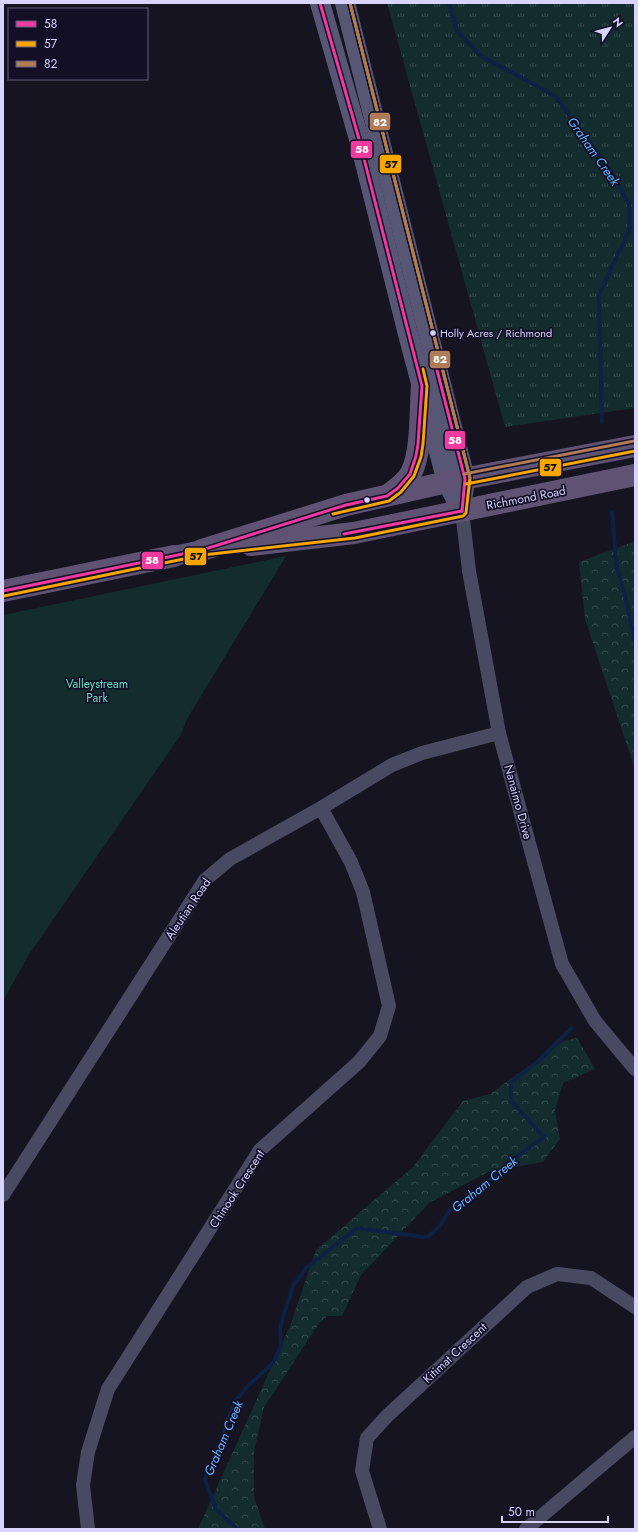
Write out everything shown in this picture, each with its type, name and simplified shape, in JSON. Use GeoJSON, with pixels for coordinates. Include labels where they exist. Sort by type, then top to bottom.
{"type":"FeatureCollection","features":[{"type":"Feature","properties":{"kind":"main road"},"geometry":{"type":"LineString","coordinates":[[320,3],[360,146],[422,386],[456,481]]}},
{"type":"Feature","properties":{"kind":"main road"},"geometry":{"type":"LineString","coordinates":[[345,3],[462,511]]}},
{"type":"Feature","properties":{"kind":"main road"},"geometry":{"type":"LineString","coordinates":[[387,496],[405,481],[413,467],[418,444],[422,386]]}},
{"type":"Feature","properties":{"kind":"main road","name":"Richmond Road"},"geometry":{"type":"LineString","coordinates":[[3,591],[202,550],[346,505],[456,481],[635,446]]}},
{"type":"Feature","properties":{"kind":"main road","name":"Richmond Road"},"geometry":{"type":"LineString","coordinates":[[202,550],[354,533],[635,475]]}},
{"type":"Feature","properties":{"kind":"street","name":"Nanaimo Drive"},"geometry":{"type":"LineString","coordinates":[[462,511],[469,571],[499,733],[562,964],[595,1021],[634,1065]]}},
{"type":"Feature","properties":{"kind":"street","name":"Aleutian Road"},"geometry":{"type":"LineString","coordinates":[[3,1195],[205,880],[230,860],[392,765],[422,753],[499,733]]}},
{"type":"Feature","properties":{"kind":"street","name":"Chinook Crescent"},"geometry":{"type":"LineString","coordinates":[[88,1529],[83,1485],[88,1452],[108,1389],[260,1150],[359,1062],[380,1036],[389,1006],[363,892],[351,862],[321,808]]}},
{"type":"Feature","properties":{"kind":"street","name":"Kitimat Crescent"},"geometry":{"type":"LineString","coordinates":[[380,1529],[362,1471],[367,1438],[387,1416],[527,1287],[557,1274],[591,1278],[635,1307]]}},
{"type":"Feature","properties":{"kind":"street"},"geometry":{"type":"LineString","coordinates":[[526,1529],[635,1437]]}},
{"type":"Feature","properties":{"kind":"green space"},"geometry":{"type":"Polygon","coordinates":[[[387,3],[635,3],[635,408],[505,427],[387,3]]]}},
{"type":"Feature","properties":{"kind":"green space"},"geometry":{"type":"Polygon","coordinates":[[[635,541],[635,769],[585,619],[579,562],[635,541]]]}},
{"type":"Feature","properties":{"kind":"green space","name":"Valleystream Park"},"geometry":{"type":"Polygon","coordinates":[[[286,556],[187,719],[180,736],[28,956],[3,1001],[3,615],[286,556]]]}},
{"type":"Feature","properties":{"kind":"green space"},"geometry":{"type":"Polygon","coordinates":[[[577,1038],[595,1069],[563,1083],[555,1110],[560,1139],[543,1162],[490,1171],[429,1203],[361,1275],[342,1316],[327,1316],[318,1325],[264,1407],[254,1452],[254,1497],[265,1529],[198,1529],[290,1326],[316,1250],[413,1167],[463,1101],[490,1094],[563,1041],[577,1038]]]}},
{"type":"Feature","properties":{"kind":"waterway","name":"Graham Creek"},"geometry":{"type":"LineString","coordinates":[[449,3],[457,31],[481,56],[555,96],[613,174],[629,204],[630,229],[599,295],[602,422]]}},
{"type":"Feature","properties":{"kind":"waterway","name":"Graham Creek"},"geometry":{"type":"LineString","coordinates":[[612,512],[617,569],[626,599],[635,644]]}},
{"type":"Feature","properties":{"kind":"waterway","name":"Graham Creek"},"geometry":{"type":"LineString","coordinates":[[237,1529],[216,1509],[205,1480],[236,1400],[248,1386],[273,1363],[281,1346],[280,1327],[293,1286],[306,1268],[357,1228],[423,1237],[428,1236],[440,1226],[450,1210],[482,1187],[512,1160],[544,1137],[511,1101],[511,1082],[536,1063],[572,1028]]}},
{"type":"Feature","properties":{"kind":"transit line","name":"58"},"geometry":{"type":"LineString","coordinates":[[3,591],[202,550],[346,505],[387,496],[398,488],[410,474],[418,444],[422,386],[359,139],[320,3]]}},
{"type":"Feature","properties":{"kind":"transit line","name":"57"},"geometry":{"type":"LineString","coordinates":[[4,596],[203,555],[355,538],[463,516],[466,513],[470,478],[350,3]]}},
{"type":"Feature","properties":{"kind":"transit line","name":"82"},"geometry":{"type":"LineString","coordinates":[[350,3],[470,478]]}},
{"type":"Feature","properties":{"kind":"transit line","name":"57"},"geometry":{"type":"LineString","coordinates":[[333,514],[389,501],[401,492],[414,476],[421,457],[423,444],[427,386],[423,369]]}},
{"type":"Feature","properties":{"kind":"transit line","name":"58"},"geometry":{"type":"LineString","coordinates":[[437,370],[465,479],[462,511]]}},
{"type":"Feature","properties":{"kind":"transit line","name":"82"},"geometry":{"type":"LineString","coordinates":[[464,474],[634,441]]}},
{"type":"Feature","properties":{"kind":"transit line","name":"57"},"geometry":{"type":"LineString","coordinates":[[466,484],[635,451]]}},
{"type":"Feature","properties":{"kind":"transit line","name":"58"},"geometry":{"type":"LineString","coordinates":[[344,534],[462,511]]}},
{"type":"Feature","properties":{"kind":"place","name":"Holly Acres / Richmond"},"geometry":{"type":"Point","coordinates":[433,333]}}]}
